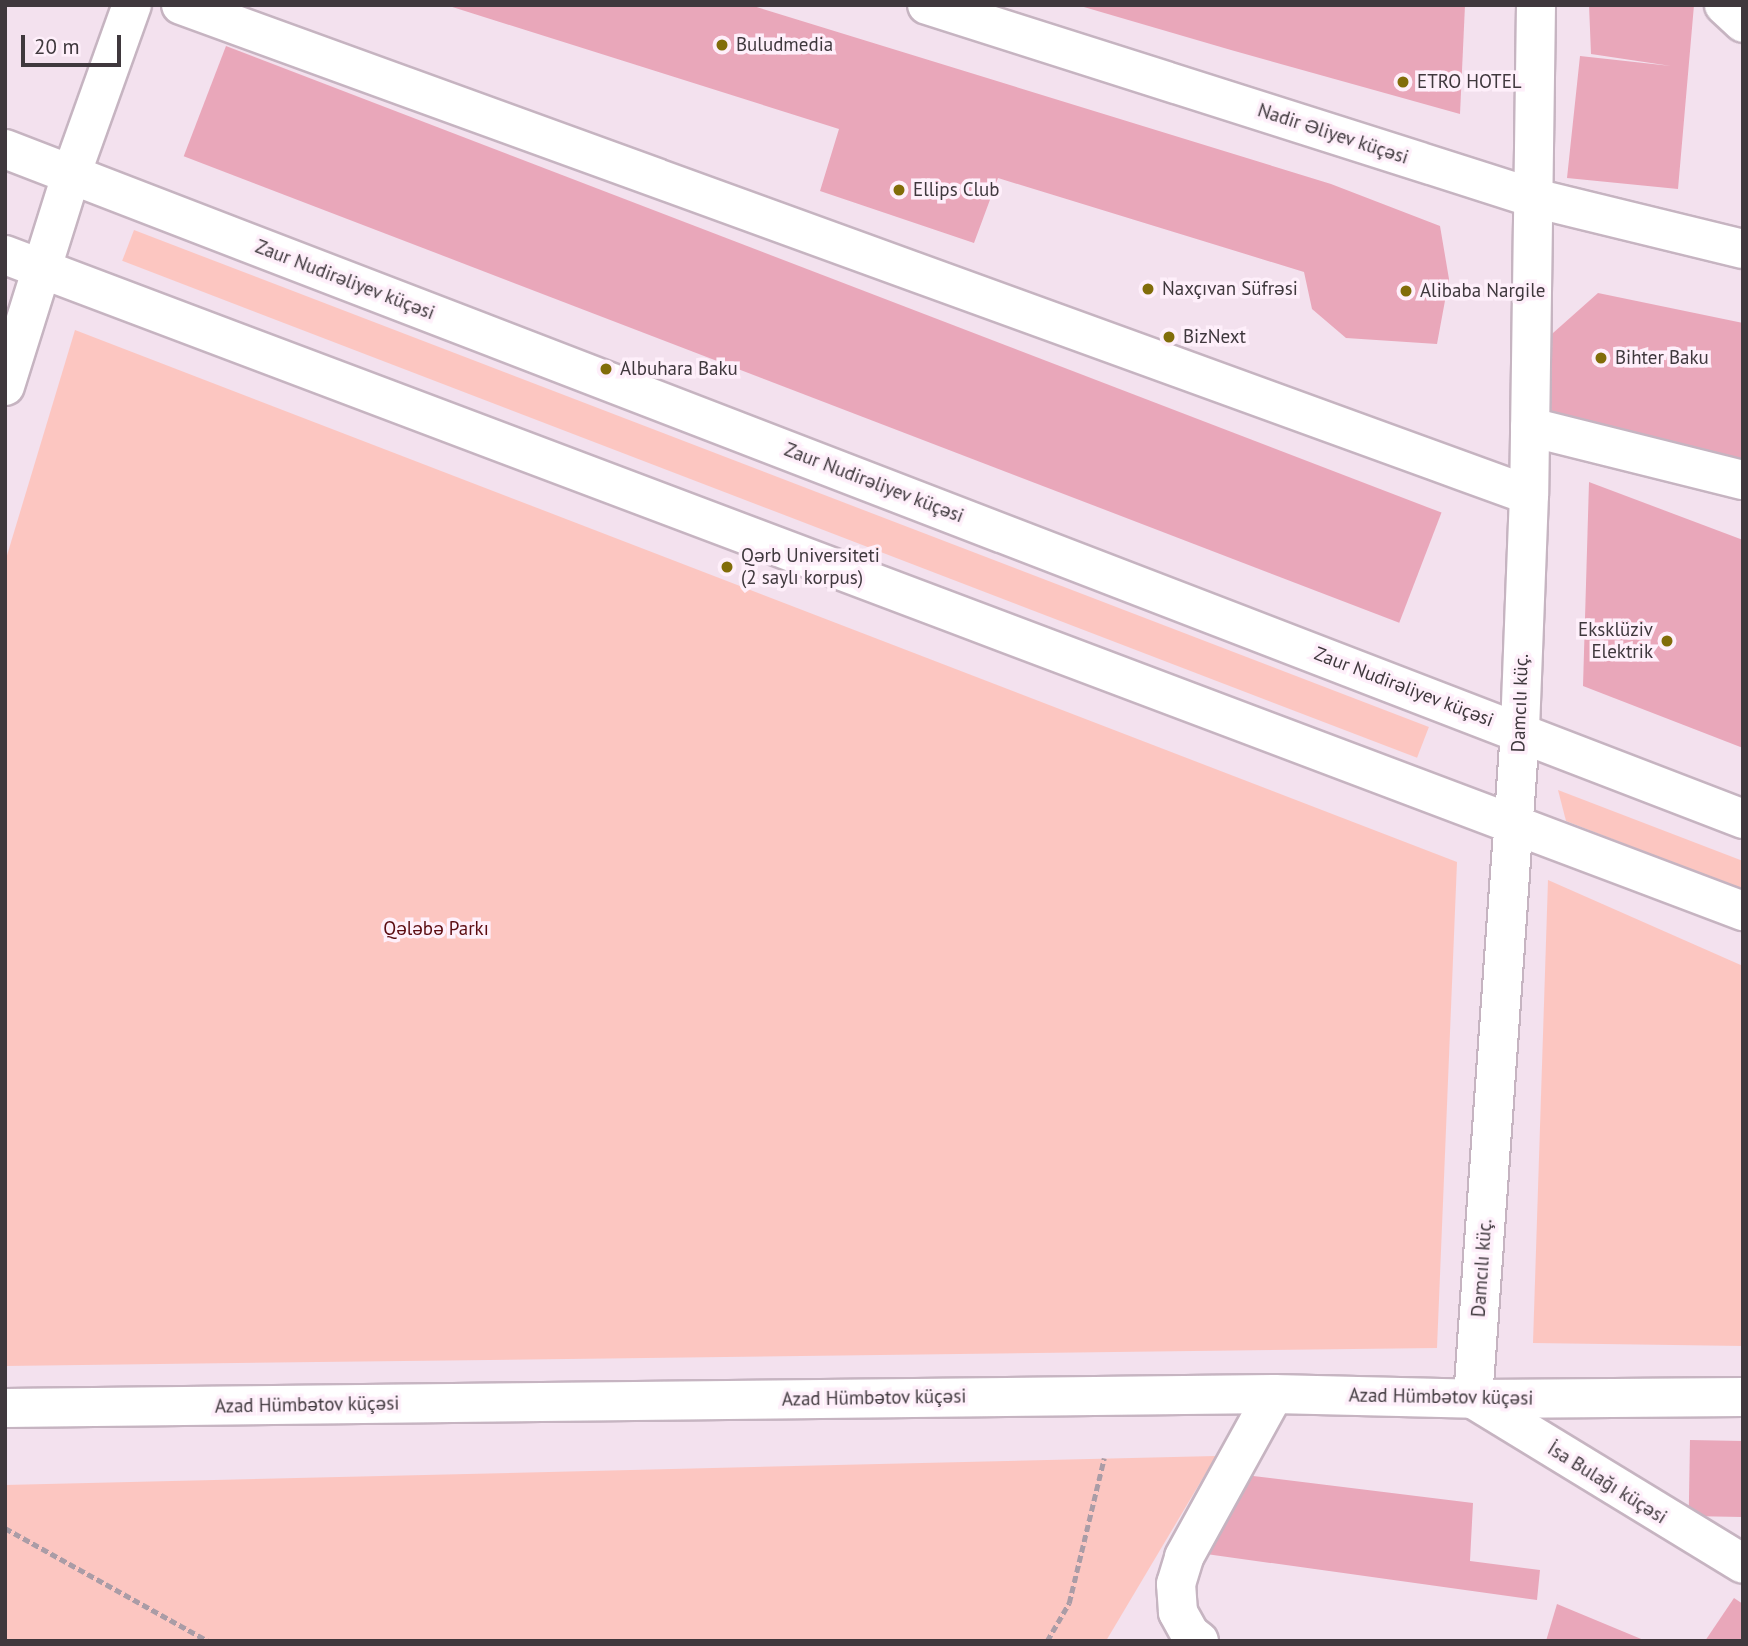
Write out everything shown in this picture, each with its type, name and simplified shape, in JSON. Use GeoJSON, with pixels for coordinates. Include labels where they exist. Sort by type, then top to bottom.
{"type":"FeatureCollection","features":[{"type":"Feature","properties":{"kind":"street"},"geometry":{"type":"LineString","coordinates":[[5,386],[71,175],[132,5]]}},
{"type":"Feature","properties":{"kind":"street"},"geometry":{"type":"LineString","coordinates":[[181,5],[1529,495]]}},
{"type":"Feature","properties":{"kind":"street","name":"Nadir Əliyev küçəsi"},"geometry":{"type":"LineString","coordinates":[[927,5],[1534,198],[1743,249]]}},
{"type":"Feature","properties":{"kind":"street","name":"Damcılı küç."},"geometry":{"type":"LineString","coordinates":[[1473,1399],[1520,732],[1529,495],[1536,5]]}},
{"type":"Feature","properties":{"kind":"street"},"geometry":{"type":"LineString","coordinates":[[1724,5],[1743,23]]}},
{"type":"Feature","properties":{"kind":"street","name":"Zaur Nudirəliyev küçəsi"},"geometry":{"type":"LineString","coordinates":[[5,149],[1743,819]]}},
{"type":"Feature","properties":{"kind":"street"},"geometry":{"type":"LineString","coordinates":[[5,255],[1743,911]]}},
{"type":"Feature","properties":{"kind":"street"},"geometry":{"type":"LineString","coordinates":[[1530,427],[1743,480]]}},
{"type":"Feature","properties":{"kind":"street"},"geometry":{"type":"LineString","coordinates":[[1199,1641],[1190,1634],[1178,1612],[1176,1584],[1184,1558],[1274,1394]]}},
{"type":"Feature","properties":{"kind":"street","name":"Azad Hümbətov küçəsi"},"geometry":{"type":"LineString","coordinates":[[5,1408],[1274,1394],[1473,1399],[1743,1397]]}},
{"type":"Feature","properties":{"kind":"street","name":"İsa Bulağı küçəsi"},"geometry":{"type":"LineString","coordinates":[[1473,1399],[1743,1564]]}},
{"type":"Feature","properties":{"kind":"path"},"geometry":{"type":"LineString","coordinates":[[1047,1641],[1069,1603],[1104,1458]]}},
{"type":"Feature","properties":{"kind":"path"},"geometry":{"type":"LineString","coordinates":[[5,1528],[208,1641]]}},
{"type":"Feature","properties":{"kind":"green space"},"geometry":{"type":"Polygon","coordinates":[[[134,230],[1429,727],[1417,758],[122,261],[134,230]]]}},
{"type":"Feature","properties":{"kind":"green space","name":"Qələbə Parkı"},"geometry":{"type":"Polygon","coordinates":[[[75,330],[1457,862],[1437,1348],[5,1366],[5,562],[75,330]]]}},
{"type":"Feature","properties":{"kind":"green space"},"geometry":{"type":"Polygon","coordinates":[[[1558,790],[1743,861],[1743,890],[1566,821],[1558,790]]]}},
{"type":"Feature","properties":{"kind":"green space"},"geometry":{"type":"Polygon","coordinates":[[[1548,880],[1743,966],[1743,1346],[1533,1343],[1548,880]]]}},
{"type":"Feature","properties":{"kind":"green space"},"geometry":{"type":"Polygon","coordinates":[[[1216,1456],[1106,1641],[5,1641],[5,1485],[1216,1456]]]}},
{"type":"Feature","properties":{"kind":"building"},"geometry":{"type":"Polygon","coordinates":[[[446,5],[750,5],[1331,184],[1440,226],[1449,279],[1437,344],[1346,338],[1312,309],[1304,272],[998,178],[974,243],[820,191],[839,129],[446,5]]]}},
{"type":"Feature","properties":{"kind":"building","name":"ETRO HOTEL"},"geometry":{"type":"Polygon","coordinates":[[[1077,5],[1465,5],[1460,114],[1231,50],[1077,5]]]}},
{"type":"Feature","properties":{"kind":"building"},"geometry":{"type":"Polygon","coordinates":[[[1589,5],[1694,5],[1678,189],[1567,178],[1580,56],[1671,66],[1591,54],[1589,5]]]}},
{"type":"Feature","properties":{"kind":"building"},"geometry":{"type":"Polygon","coordinates":[[[226,46],[1442,513],[1399,623],[184,156],[226,46]]]}},
{"type":"Feature","properties":{"kind":"building"},"geometry":{"type":"Polygon","coordinates":[[[1598,293],[1743,323],[1743,474],[1543,425],[1544,341],[1598,293]]]}},
{"type":"Feature","properties":{"kind":"building"},"geometry":{"type":"Polygon","coordinates":[[[1589,482],[1743,540],[1743,748],[1583,686],[1589,482]]]}},
{"type":"Feature","properties":{"kind":"building"},"geometry":{"type":"Polygon","coordinates":[[[1690,1440],[1743,1441],[1742,1517],[1689,1516],[1690,1440]]]}},
{"type":"Feature","properties":{"kind":"building"},"geometry":{"type":"Polygon","coordinates":[[[1245,1475],[1473,1503],[1470,1561],[1540,1570],[1537,1600],[1199,1553],[1245,1475]]]}},
{"type":"Feature","properties":{"kind":"building"},"geometry":{"type":"Polygon","coordinates":[[[1734,1598],[1743,1604],[1743,1641],[1705,1641],[1734,1598]]]}},
{"type":"Feature","properties":{"kind":"building"},"geometry":{"type":"Polygon","coordinates":[[[1557,1604],[1646,1641],[1546,1641],[1557,1604]]]}},
{"type":"Feature","properties":{"kind":"place","name":"Buludmedia"},"geometry":{"type":"Point","coordinates":[722,45]}},
{"type":"Feature","properties":{"kind":"place","name":"ETRO HOTEL"},"geometry":{"type":"Point","coordinates":[1403,82]}},
{"type":"Feature","properties":{"kind":"place","name":"Ellips Club"},"geometry":{"type":"Point","coordinates":[899,190]}},
{"type":"Feature","properties":{"kind":"place","name":"Naxçıvan Süfrəsi"},"geometry":{"type":"Point","coordinates":[1148,289]}},
{"type":"Feature","properties":{"kind":"place","name":"Alibaba Nargile"},"geometry":{"type":"Point","coordinates":[1406,291]}},
{"type":"Feature","properties":{"kind":"place","name":"BizNext"},"geometry":{"type":"Point","coordinates":[1169,337]}},
{"type":"Feature","properties":{"kind":"place","name":"Bihter Baku"},"geometry":{"type":"Point","coordinates":[1601,358]}},
{"type":"Feature","properties":{"kind":"place","name":"Albuhara Baku"},"geometry":{"type":"Point","coordinates":[606,369]}},
{"type":"Feature","properties":{"kind":"place","name":"Qərb Universiteti (2 saylı korpus)"},"geometry":{"type":"Point","coordinates":[727,567]}},
{"type":"Feature","properties":{"kind":"place","name":"Eksklüziv Elektrik"},"geometry":{"type":"Point","coordinates":[1667,641]}}]}
